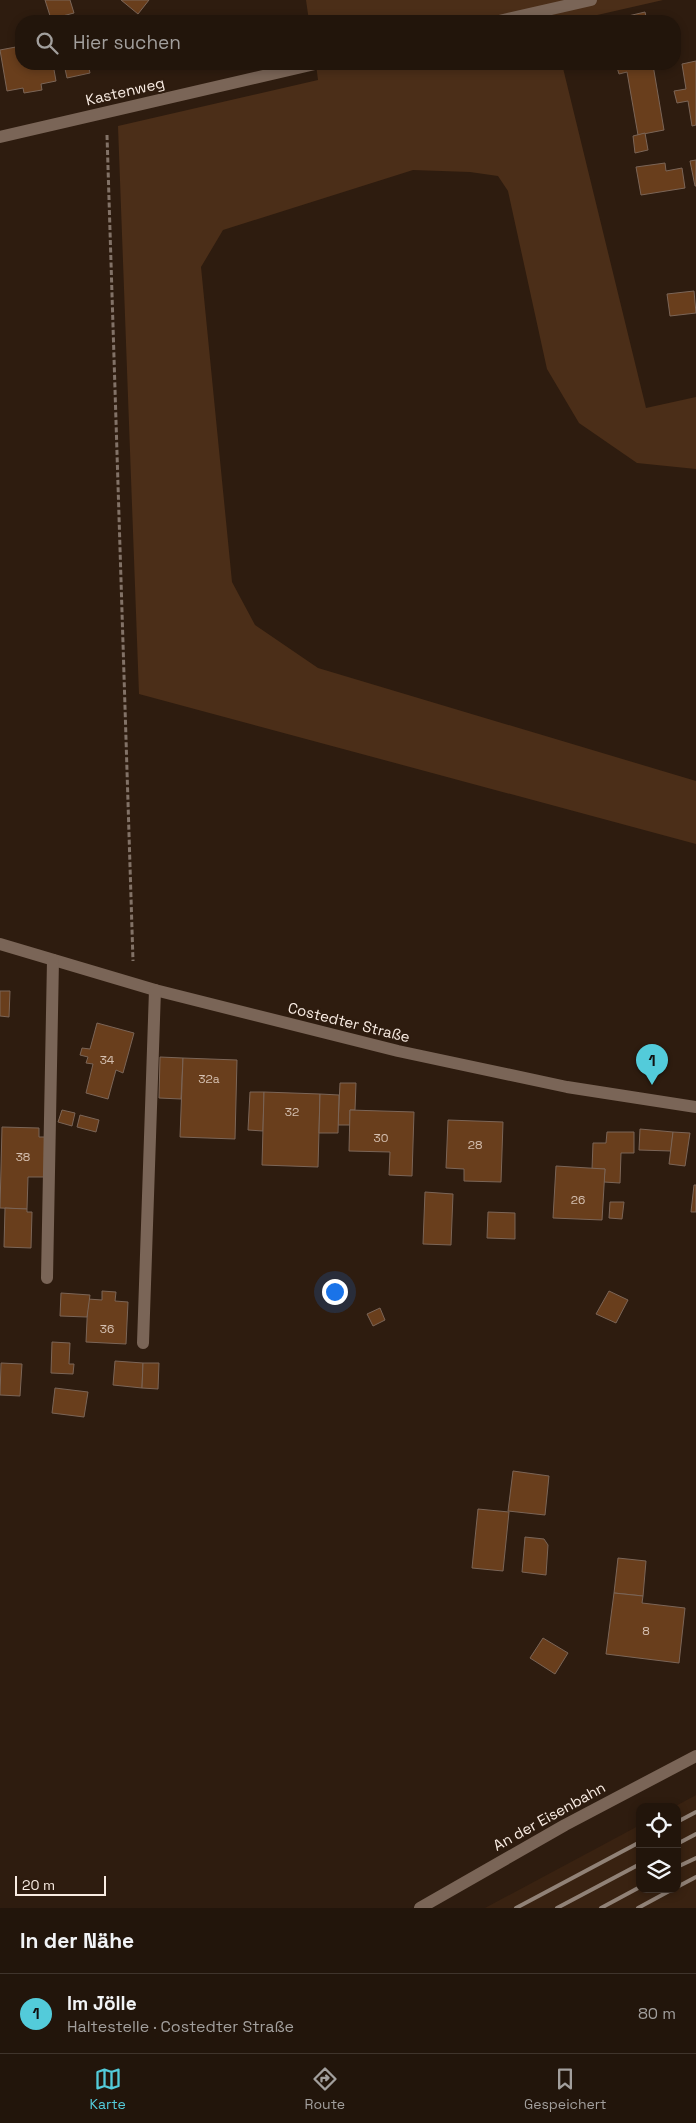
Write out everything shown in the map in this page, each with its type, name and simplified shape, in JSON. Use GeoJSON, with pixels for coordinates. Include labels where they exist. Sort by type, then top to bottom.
{"type":"FeatureCollection","features":[{"type":"Feature","properties":{"kind":"street"},"geometry":{"type":"LineString","coordinates":[[525,15],[591,0]]}},
{"type":"Feature","properties":{"kind":"street","name":"Kastenweg"},"geometry":{"type":"LineString","coordinates":[[0,137],[289,70]]}},
{"type":"Feature","properties":{"kind":"street","name":"Costedter Straße"},"geometry":{"type":"LineString","coordinates":[[0,944],[156,990],[398,1051],[567,1087],[696,1107]]}},
{"type":"Feature","properties":{"kind":"street"},"geometry":{"type":"LineString","coordinates":[[47,1278],[53,960]]}},
{"type":"Feature","properties":{"kind":"street"},"geometry":{"type":"LineString","coordinates":[[143,1343],[156,990]]}},
{"type":"Feature","properties":{"kind":"street","name":"An der Eisenbahn"},"geometry":{"type":"LineString","coordinates":[[420,1908],[566,1825],[696,1756]]}},
{"type":"Feature","properties":{"kind":"path"},"geometry":{"type":"LineString","coordinates":[[106,112],[134,984]]}},
{"type":"Feature","properties":{"kind":"shaded area"},"geometry":{"type":"Polygon","coordinates":[[[306,0],[663,0],[597,15],[308,15],[306,0]]]}},
{"type":"Feature","properties":{"kind":"shaded area"},"geometry":{"type":"Polygon","coordinates":[[[317,70],[563,70],[646,408],[696,397],[696,469],[637,463],[579,423],[547,369],[508,191],[498,176],[470,172],[413,170],[223,230],[201,267],[232,582],[255,625],[318,668],[696,781],[696,844],[139,694],[118,126],[318,80],[317,70]]]}},
{"type":"Feature","properties":{"kind":"shaded area"},"geometry":{"type":"Polygon","coordinates":[[[696,1795],[696,1908],[485,1908],[636,1827],[636,1893],[681,1893],[681,1803],[696,1795]]]}},
{"type":"Feature","properties":{"kind":"building"},"geometry":{"type":"Polygon","coordinates":[[[45,0],[70,0],[74,13],[50,15],[45,0]]]}},
{"type":"Feature","properties":{"kind":"building"},"geometry":{"type":"Polygon","coordinates":[[[121,0],[149,0],[138,14],[121,0]]]}},
{"type":"Feature","properties":{"kind":"building"},"geometry":{"type":"Polygon","coordinates":[[[645,12],[646,15],[632,15],[645,12]]]}},
{"type":"Feature","properties":{"kind":"building"},"geometry":{"type":"Polygon","coordinates":[[[15,47],[15,70],[54,70],[56,81],[41,84],[42,90],[24,93],[23,88],[7,91],[0,50],[15,47]]]}},
{"type":"Feature","properties":{"kind":"building"},"geometry":{"type":"Polygon","coordinates":[[[696,61],[696,125],[692,126],[688,101],[677,103],[674,91],[686,89],[682,64],[696,61]]]}},
{"type":"Feature","properties":{"kind":"building"},"geometry":{"type":"Polygon","coordinates":[[[65,70],[89,70],[90,73],[67,78],[65,70]]]}},
{"type":"Feature","properties":{"kind":"building"},"geometry":{"type":"Polygon","coordinates":[[[618,70],[654,70],[664,130],[638,135],[627,72],[619,74],[618,70]]]}},
{"type":"Feature","properties":{"kind":"building"},"geometry":{"type":"Polygon","coordinates":[[[645,133],[648,150],[635,153],[633,136],[645,133]]]}},
{"type":"Feature","properties":{"kind":"building"},"geometry":{"type":"Polygon","coordinates":[[[696,160],[696,186],[695,186],[690,161],[696,160]]]}},
{"type":"Feature","properties":{"kind":"building"},"geometry":{"type":"Polygon","coordinates":[[[665,163],[666,171],[682,168],[685,188],[641,195],[636,167],[665,163]]]}},
{"type":"Feature","properties":{"kind":"building"},"geometry":{"type":"Polygon","coordinates":[[[694,291],[696,313],[670,316],[667,294],[694,291]]]}},
{"type":"Feature","properties":{"kind":"building"},"geometry":{"type":"Polygon","coordinates":[[[0,991],[10,991],[9,1017],[0,1016],[0,991]]]}},
{"type":"Feature","properties":{"kind":"building"},"geometry":{"type":"Polygon","coordinates":[[[97,1023],[134,1033],[123,1073],[116,1070],[108,1099],[86,1093],[93,1064],[86,1063],[88,1057],[80,1055],[82,1048],[90,1049],[97,1023]]]}},
{"type":"Feature","properties":{"kind":"building"},"geometry":{"type":"Polygon","coordinates":[[[160,1057],[183,1058],[181,1099],[159,1098],[160,1057]]]}},
{"type":"Feature","properties":{"kind":"building"},"geometry":{"type":"Polygon","coordinates":[[[183,1058],[237,1060],[235,1139],[180,1137],[183,1058]]]}},
{"type":"Feature","properties":{"kind":"building"},"geometry":{"type":"Polygon","coordinates":[[[340,1083],[356,1083],[355,1110],[350,1110],[350,1125],[338,1125],[340,1083]]]}},
{"type":"Feature","properties":{"kind":"building"},"geometry":{"type":"Polygon","coordinates":[[[250,1092],[264,1092],[263,1131],[248,1130],[250,1092]]]}},
{"type":"Feature","properties":{"kind":"building"},"geometry":{"type":"Polygon","coordinates":[[[264,1092],[320,1094],[318,1167],[262,1165],[264,1092]]]}},
{"type":"Feature","properties":{"kind":"building"},"geometry":{"type":"Polygon","coordinates":[[[320,1094],[339,1095],[338,1133],[319,1133],[320,1094]]]}},
{"type":"Feature","properties":{"kind":"building"},"geometry":{"type":"Polygon","coordinates":[[[62,1110],[75,1113],[72,1126],[58,1122],[62,1110]]]}},
{"type":"Feature","properties":{"kind":"building"},"geometry":{"type":"Polygon","coordinates":[[[350,1110],[414,1112],[412,1176],[389,1175],[390,1152],[349,1151],[350,1110]]]}},
{"type":"Feature","properties":{"kind":"building"},"geometry":{"type":"Polygon","coordinates":[[[80,1115],[99,1120],[96,1132],[77,1127],[80,1115]]]}},
{"type":"Feature","properties":{"kind":"building"},"geometry":{"type":"Polygon","coordinates":[[[448,1120],[503,1122],[501,1182],[464,1181],[464,1169],[446,1168],[448,1120]]]}},
{"type":"Feature","properties":{"kind":"building"},"geometry":{"type":"Polygon","coordinates":[[[2,1127],[39,1128],[39,1137],[46,1137],[45,1177],[28,1177],[27,1209],[0,1208],[2,1127]]]}},
{"type":"Feature","properties":{"kind":"building"},"geometry":{"type":"Polygon","coordinates":[[[640,1129],[673,1132],[671,1151],[639,1150],[640,1129]]]}},
{"type":"Feature","properties":{"kind":"building"},"geometry":{"type":"Polygon","coordinates":[[[607,1132],[634,1132],[634,1153],[621,1153],[620,1183],[604,1182],[605,1169],[592,1169],[593,1143],[606,1143],[607,1132]]]}},
{"type":"Feature","properties":{"kind":"building"},"geometry":{"type":"Polygon","coordinates":[[[673,1132],[690,1133],[685,1166],[669,1164],[673,1132]]]}},
{"type":"Feature","properties":{"kind":"building"},"geometry":{"type":"Polygon","coordinates":[[[556,1166],[605,1169],[602,1220],[553,1218],[556,1166]]]}},
{"type":"Feature","properties":{"kind":"building"},"geometry":{"type":"Polygon","coordinates":[[[694,1185],[696,1185],[696,1212],[691,1212],[694,1185]]]}},
{"type":"Feature","properties":{"kind":"building"},"geometry":{"type":"Polygon","coordinates":[[[425,1192],[453,1194],[451,1245],[423,1244],[425,1192]]]}},
{"type":"Feature","properties":{"kind":"building"},"geometry":{"type":"Polygon","coordinates":[[[610,1202],[624,1202],[622,1219],[609,1218],[610,1202]]]}},
{"type":"Feature","properties":{"kind":"building"},"geometry":{"type":"Polygon","coordinates":[[[5,1208],[27,1209],[27,1212],[32,1212],[31,1248],[4,1247],[5,1208]]]}},
{"type":"Feature","properties":{"kind":"building"},"geometry":{"type":"Polygon","coordinates":[[[488,1212],[515,1213],[515,1239],[487,1238],[488,1212]]]}},
{"type":"Feature","properties":{"kind":"building"},"geometry":{"type":"Polygon","coordinates":[[[102,1291],[116,1292],[115,1301],[128,1302],[126,1344],[86,1342],[88,1299],[102,1300],[102,1291]]]}},
{"type":"Feature","properties":{"kind":"building"},"geometry":{"type":"Polygon","coordinates":[[[609,1291],[628,1300],[616,1323],[596,1314],[609,1291]]]}},
{"type":"Feature","properties":{"kind":"building"},"geometry":{"type":"Polygon","coordinates":[[[61,1293],[90,1295],[87,1317],[60,1316],[61,1293]]]}},
{"type":"Feature","properties":{"kind":"building"},"geometry":{"type":"Polygon","coordinates":[[[380,1308],[385,1320],[373,1326],[367,1314],[380,1308]]]}},
{"type":"Feature","properties":{"kind":"building"},"geometry":{"type":"Polygon","coordinates":[[[52,1342],[70,1343],[69,1364],[74,1364],[73,1374],[51,1373],[52,1342]]]}},
{"type":"Feature","properties":{"kind":"building"},"geometry":{"type":"Polygon","coordinates":[[[115,1361],[143,1363],[142,1388],[113,1385],[115,1361]]]}},
{"type":"Feature","properties":{"kind":"building"},"geometry":{"type":"Polygon","coordinates":[[[1,1363],[22,1364],[20,1396],[0,1395],[1,1363]]]}},
{"type":"Feature","properties":{"kind":"building"},"geometry":{"type":"Polygon","coordinates":[[[143,1363],[159,1363],[158,1389],[142,1388],[143,1363]]]}},
{"type":"Feature","properties":{"kind":"building"},"geometry":{"type":"Polygon","coordinates":[[[55,1388],[88,1392],[84,1417],[52,1413],[55,1388]]]}},
{"type":"Feature","properties":{"kind":"building"},"geometry":{"type":"Polygon","coordinates":[[[513,1471],[549,1476],[545,1515],[508,1511],[513,1471]]]}},
{"type":"Feature","properties":{"kind":"building"},"geometry":{"type":"Polygon","coordinates":[[[478,1509],[509,1512],[503,1571],[472,1568],[478,1509]]]}},
{"type":"Feature","properties":{"kind":"building"},"geometry":{"type":"Polygon","coordinates":[[[525,1537],[544,1539],[548,1545],[546,1575],[522,1572],[525,1537]]]}},
{"type":"Feature","properties":{"kind":"building"},"geometry":{"type":"Polygon","coordinates":[[[618,1558],[646,1561],[643,1596],[614,1593],[618,1558]]]}},
{"type":"Feature","properties":{"kind":"building"},"geometry":{"type":"Polygon","coordinates":[[[614,1593],[643,1596],[642,1603],[685,1608],[679,1663],[606,1654],[614,1593]]]}},
{"type":"Feature","properties":{"kind":"building"},"geometry":{"type":"Polygon","coordinates":[[[543,1638],[568,1653],[555,1674],[530,1658],[543,1638]]]}},
{"type":"Feature","properties":{"kind":"railway"},"geometry":{"type":"LineString","coordinates":[[681,1820],[696,1812]]}},
{"type":"Feature","properties":{"kind":"railway"},"geometry":{"type":"LineString","coordinates":[[681,1842],[696,1834]]}},
{"type":"Feature","properties":{"kind":"railway"},"geometry":{"type":"LineString","coordinates":[[516,1908],[636,1844]]}},
{"type":"Feature","properties":{"kind":"railway"},"geometry":{"type":"LineString","coordinates":[[681,1865],[696,1858]]}},
{"type":"Feature","properties":{"kind":"railway"},"geometry":{"type":"LineString","coordinates":[[557,1908],[636,1866]]}},
{"type":"Feature","properties":{"kind":"railway"},"geometry":{"type":"LineString","coordinates":[[681,1885],[696,1877]]}},
{"type":"Feature","properties":{"kind":"railway"},"geometry":{"type":"LineString","coordinates":[[601,1908],[636,1889]]}},
{"type":"Feature","properties":{"kind":"railway"},"geometry":{"type":"LineString","coordinates":[[638,1908],[666,1893]]}},
{"type":"Feature","properties":{"kind":"place","name":"Im Jölle"},"geometry":{"type":"Point","coordinates":[652,1085]}}]}
